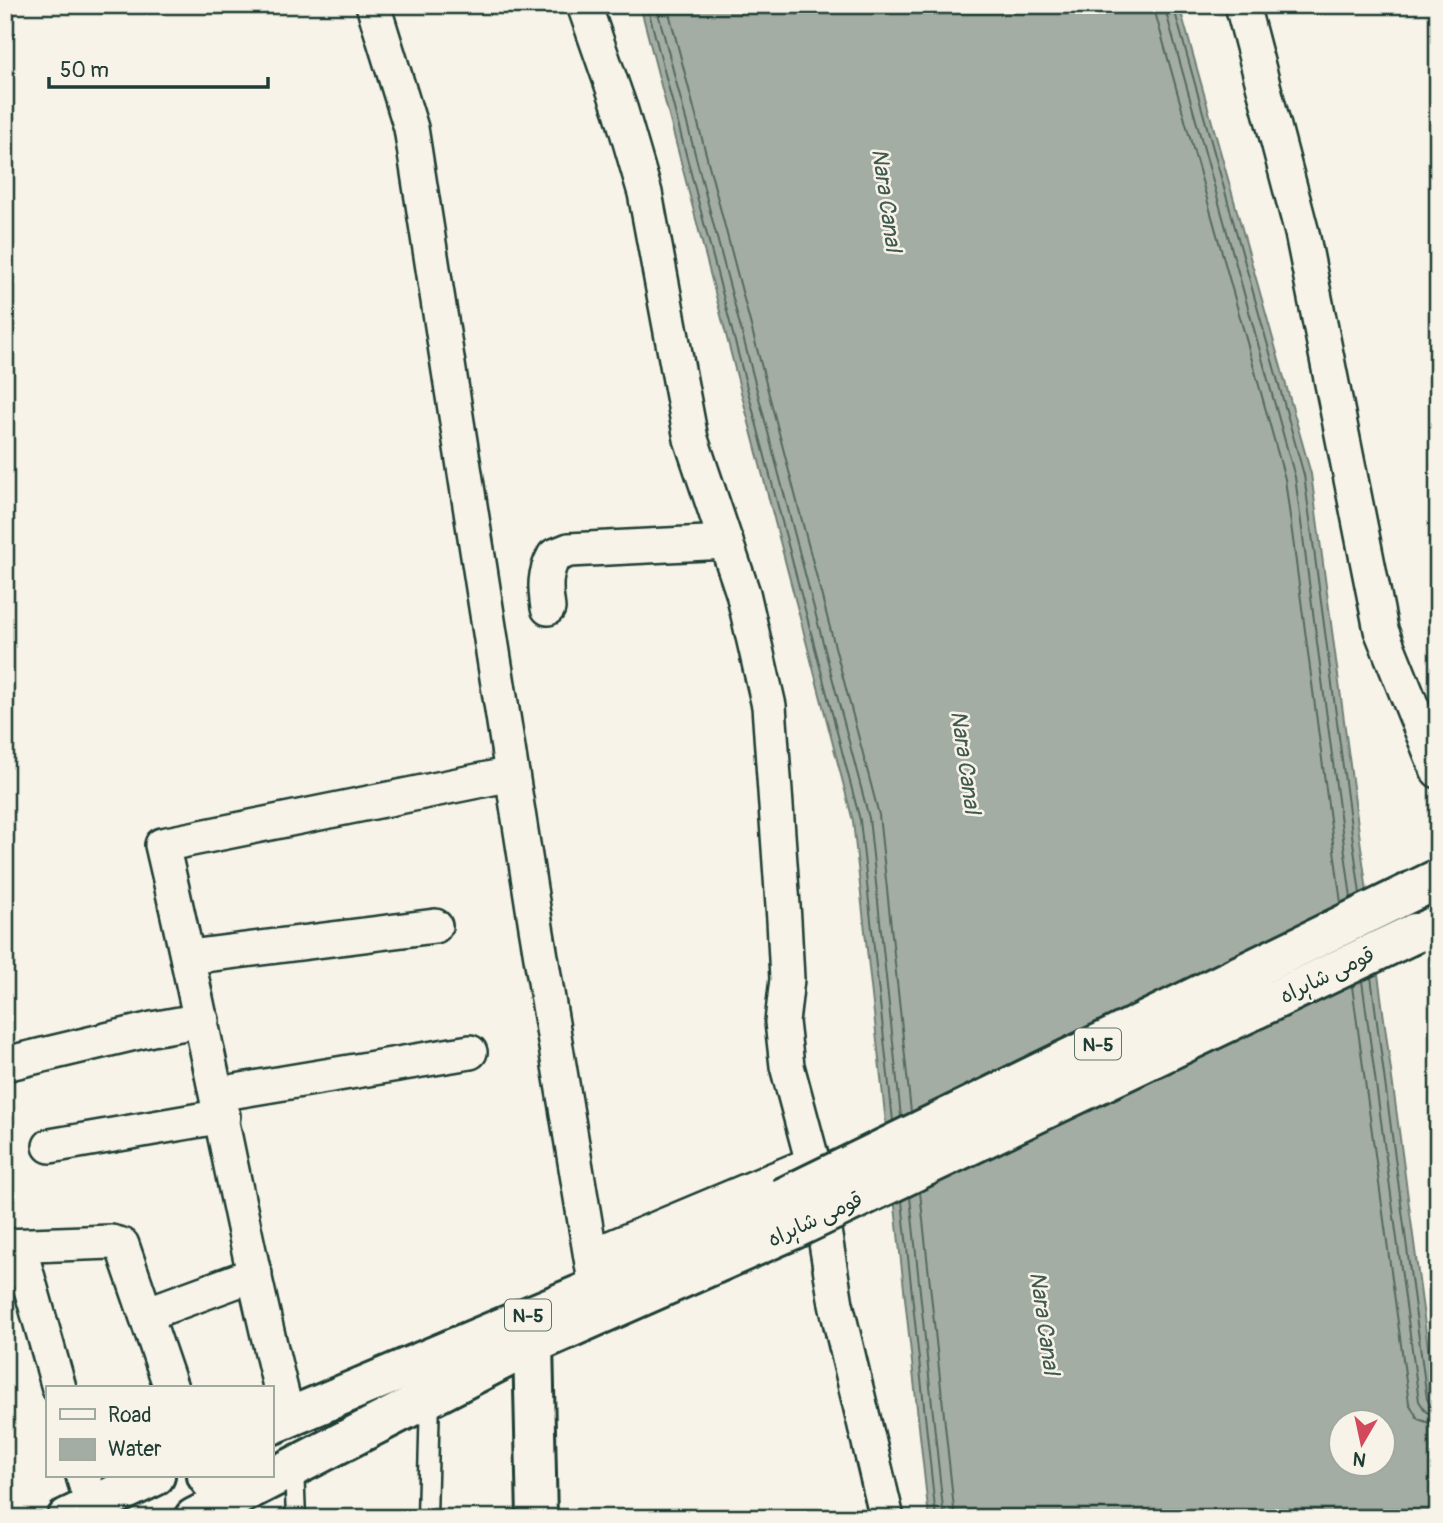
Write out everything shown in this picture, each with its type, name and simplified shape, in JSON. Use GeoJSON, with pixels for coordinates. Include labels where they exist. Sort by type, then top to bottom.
{"type":"FeatureCollection","features":[{"type":"Feature","properties":{"kind":"main road","name":"قومی شاہراہ"},"geometry":{"type":"LineString","coordinates":[[273,1475],[294,1467],[430,1397],[533,1329],[593,1272],[788,1213],[1425,885]]}},
{"type":"Feature","properties":{"kind":"main road","name":"قومی شاہراہ"},"geometry":{"type":"LineString","coordinates":[[280,1422],[533,1329],[1426,927]]}},
{"type":"Feature","properties":{"kind":"main road"},"geometry":{"type":"LineString","coordinates":[[533,1329],[537,1518]]}},
{"type":"Feature","properties":{"kind":"main road"},"geometry":{"type":"LineString","coordinates":[[81,1500],[149,1478]]}},
{"type":"Feature","properties":{"kind":"main road","name":"قومی شاہراہ"},"geometry":{"type":"LineString","coordinates":[[209,1498],[264,1478]]}},
{"type":"Feature","properties":{"kind":"street"},"geometry":{"type":"LineString","coordinates":[[373,5],[411,128],[593,1272],[813,1163]]}},
{"type":"Feature","properties":{"kind":"street"},"geometry":{"type":"LineString","coordinates":[[584,5],[621,111],[645,193],[691,439],[743,593],[769,706],[787,979],[782,1023],[787,1066],[813,1163],[836,1304],[887,1518]]}},
{"type":"Feature","properties":{"kind":"street"},"geometry":{"type":"LineString","coordinates":[[1242,5],[1302,233],[1381,630],[1436,757]]}},
{"type":"Feature","properties":{"kind":"street"},"geometry":{"type":"LineString","coordinates":[[548,608],[544,584],[548,567],[554,556],[569,550],[726,542]]}},
{"type":"Feature","properties":{"kind":"street"},"geometry":{"type":"LineString","coordinates":[[280,1422],[255,1274],[189,957],[162,845],[512,774]]}},
{"type":"Feature","properties":{"kind":"street"},"geometry":{"type":"LineString","coordinates":[[189,957],[435,926]]}},
{"type":"Feature","properties":{"kind":"street"},"geometry":{"type":"LineString","coordinates":[[5,1064],[152,1028],[202,1020]]}},
{"type":"Feature","properties":{"kind":"street"},"geometry":{"type":"LineString","coordinates":[[50,1146],[220,1105],[470,1052]]}},
{"type":"Feature","properties":{"kind":"street"},"geometry":{"type":"LineString","coordinates":[[58,1386],[12,1246],[111,1242],[122,1245],[170,1386]]}},
{"type":"Feature","properties":{"kind":"street"},"geometry":{"type":"LineString","coordinates":[[146,1314],[255,1274]]}},
{"type":"Feature","properties":{"kind":"lane"},"geometry":{"type":"LineString","coordinates":[[427,1518],[430,1397]]}},
{"type":"Feature","properties":{"kind":"lane"},"geometry":{"type":"LineString","coordinates":[[294,1467],[296,1518]]}},
{"type":"Feature","properties":{"kind":"water","name":"Nara Canal"},"geometry":{"type":"Polygon","coordinates":[[[640,5],[1179,5],[1311,474],[1438,1422],[1438,1518],[929,1518],[853,821],[640,5]]]}}]}
